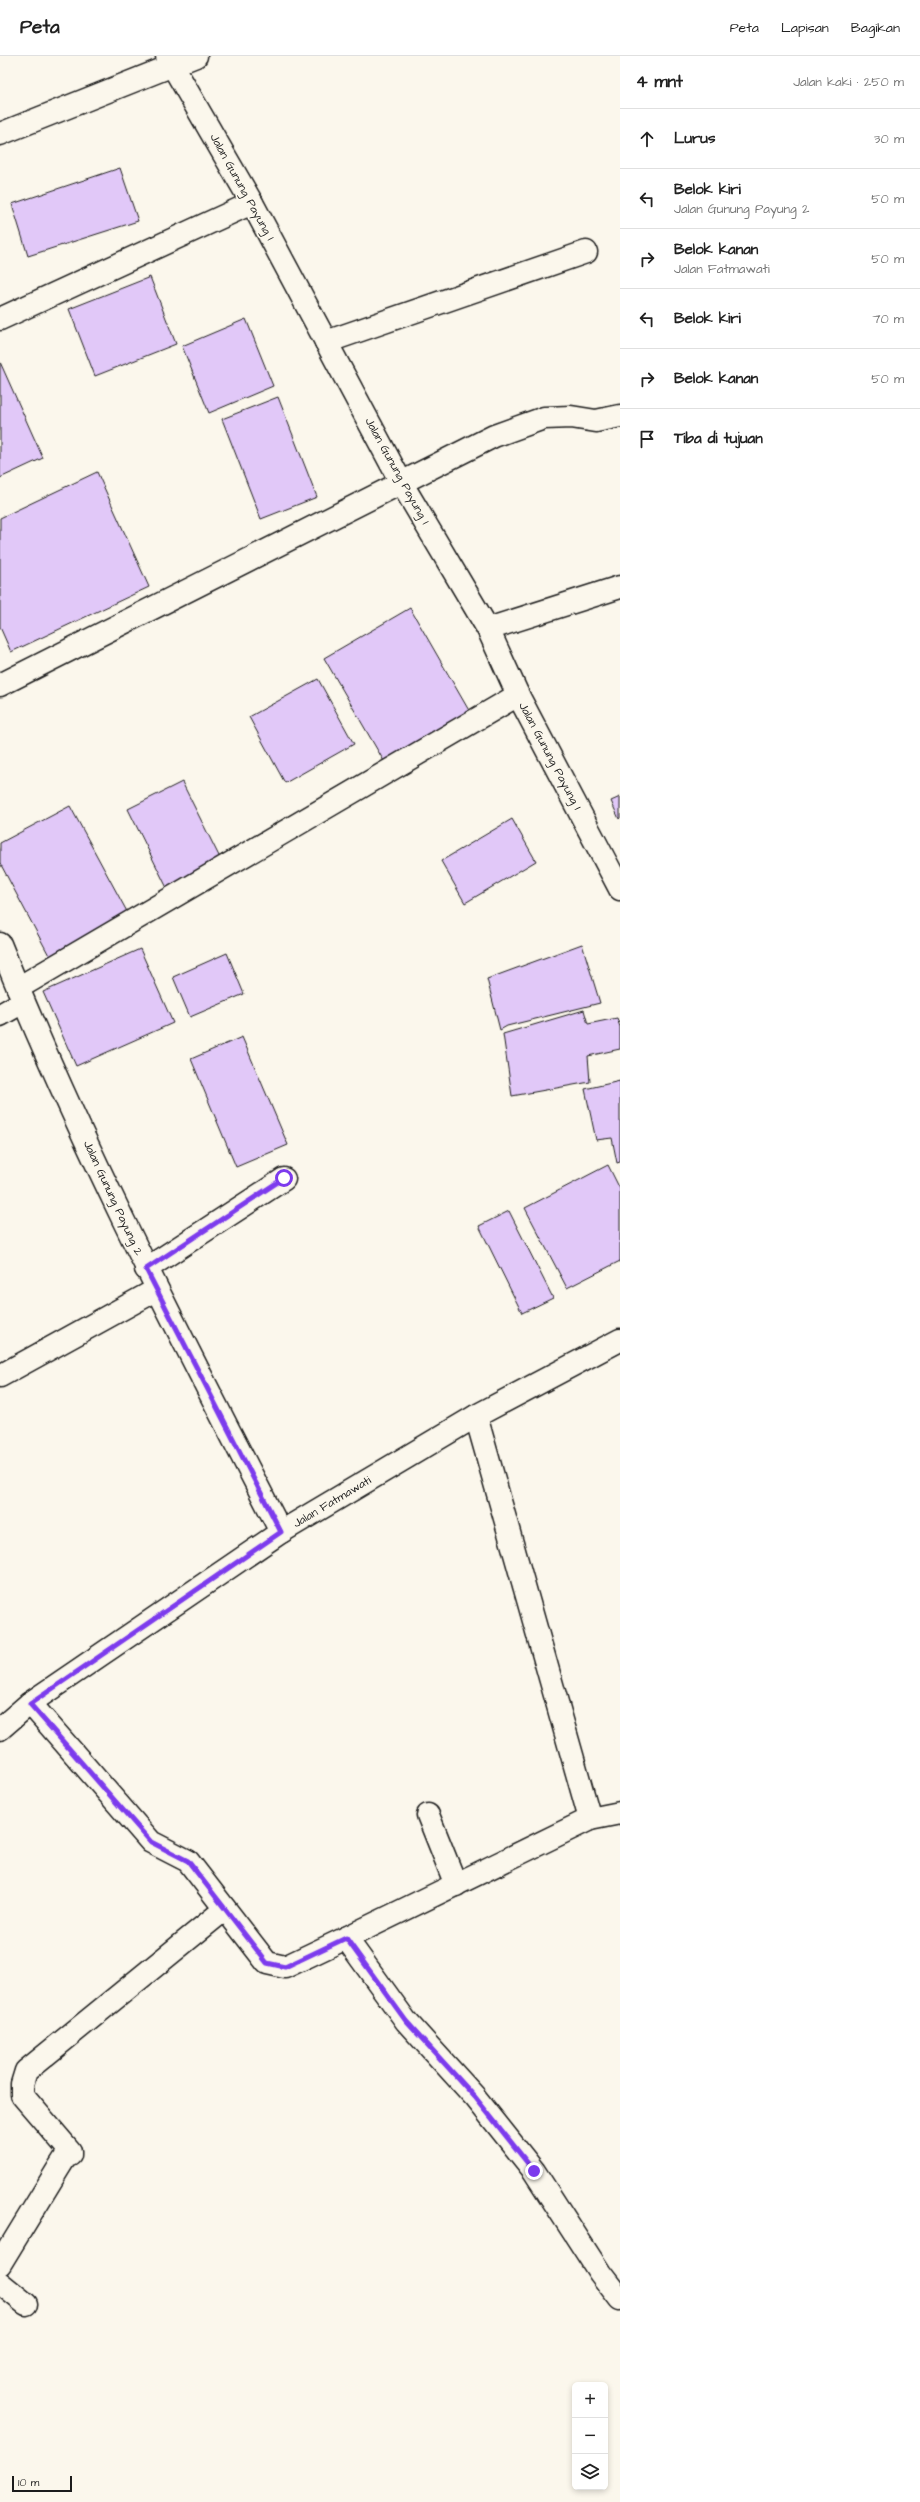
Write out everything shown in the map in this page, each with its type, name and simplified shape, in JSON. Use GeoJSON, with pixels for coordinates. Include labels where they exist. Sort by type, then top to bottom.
{"type":"FeatureCollection","features":[{"type":"Feature","properties":{"kind":"street"},"geometry":{"type":"LineString","coordinates":[[0,134],[170,61],[196,56]]}},
{"type":"Feature","properties":{"kind":"street","name":"Jalan Gunung Payung 1"},"geometry":{"type":"LineString","coordinates":[[170,61],[252,203],[402,484],[488,629],[518,695],[620,889]]}},
{"type":"Feature","properties":{"kind":"street"},"geometry":{"type":"LineString","coordinates":[[0,319],[252,203]]}},
{"type":"Feature","properties":{"kind":"street"},"geometry":{"type":"LineString","coordinates":[[326,342],[586,252]]}},
{"type":"Feature","properties":{"kind":"street"},"geometry":{"type":"LineString","coordinates":[[0,685],[402,484],[494,436],[544,418],[571,417],[596,421],[620,416]]}},
{"type":"Feature","properties":{"kind":"street"},"geometry":{"type":"LineString","coordinates":[[488,629],[620,587]]}},
{"type":"Feature","properties":{"kind":"street"},"geometry":{"type":"LineString","coordinates":[[0,1015],[20,995],[518,695]]}},
{"type":"Feature","properties":{"kind":"street","name":"Jalan Gunung Payung 2"},"geometry":{"type":"LineString","coordinates":[[0,944],[20,995],[156,1290],[281,1532]]}},
{"type":"Feature","properties":{"kind":"street"},"geometry":{"type":"LineString","coordinates":[[146,1269],[284,1178]]}},
{"type":"Feature","properties":{"kind":"street"},"geometry":{"type":"LineString","coordinates":[[0,1376],[156,1290]]}},
{"type":"Feature","properties":{"kind":"street","name":"Jalan Fatmawati"},"geometry":{"type":"LineString","coordinates":[[0,1729],[30,1704],[281,1532],[476,1416],[620,1340]]}},
{"type":"Feature","properties":{"kind":"street"},"geometry":{"type":"LineString","coordinates":[[476,1416],[590,1819]]}},
{"type":"Feature","properties":{"kind":"street"},"geometry":{"type":"LineString","coordinates":[[30,1704],[151,1842],[188,1861],[267,1963],[277,1966],[285,1967],[590,1819],[620,1813]]}},
{"type":"Feature","properties":{"kind":"street"},"geometry":{"type":"LineString","coordinates":[[428,1815],[456,1885]]}},
{"type":"Feature","properties":{"kind":"street"},"geometry":{"type":"LineString","coordinates":[[0,2264],[63,2161],[70,2155],[70,2152],[22,2095],[22,2084],[26,2071],[225,1909]]}},
{"type":"Feature","properties":{"kind":"street"},"geometry":{"type":"LineString","coordinates":[[346,1938],[406,2021],[475,2097],[534,2171],[600,2273],[620,2300]]}},
{"type":"Feature","properties":{"kind":"street"},"geometry":{"type":"LineString","coordinates":[[0,2283],[26,2304]]}},
{"type":"Feature","properties":{"kind":"building"},"geometry":{"type":"Polygon","coordinates":[[[120,168],[138,221],[28,256],[12,204],[120,168]]]}},
{"type":"Feature","properties":{"kind":"building"},"geometry":{"type":"Polygon","coordinates":[[[150,277],[176,344],[95,376],[69,309],[150,277]]]}},
{"type":"Feature","properties":{"kind":"building"},"geometry":{"type":"Polygon","coordinates":[[[246,319],[273,386],[209,413],[182,346],[246,319]]]}},
{"type":"Feature","properties":{"kind":"building"},"geometry":{"type":"Polygon","coordinates":[[[0,362],[43,458],[0,478],[0,362]]]}},
{"type":"Feature","properties":{"kind":"building"},"geometry":{"type":"Polygon","coordinates":[[[278,397],[317,497],[261,519],[222,419],[278,397]]]}},
{"type":"Feature","properties":{"kind":"building"},"geometry":{"type":"Polygon","coordinates":[[[97,472],[149,587],[11,652],[0,627],[0,518],[97,472]]]}},
{"type":"Feature","properties":{"kind":"building"},"geometry":{"type":"Polygon","coordinates":[[[410,608],[471,714],[385,763],[324,658],[410,608]]]}},
{"type":"Feature","properties":{"kind":"building"},"geometry":{"type":"Polygon","coordinates":[[[318,679],[354,744],[285,783],[249,717],[318,679]]]}},
{"type":"Feature","properties":{"kind":"building"},"geometry":{"type":"Polygon","coordinates":[[[182,782],[222,862],[168,890],[128,809],[182,782]]]}},
{"type":"Feature","properties":{"kind":"building"},"geometry":{"type":"Polygon","coordinates":[[[620,797],[620,818],[619,819],[611,801],[620,797]]]}},
{"type":"Feature","properties":{"kind":"building"},"geometry":{"type":"Polygon","coordinates":[[[70,806],[131,919],[52,961],[0,863],[0,843],[70,806]]]}},
{"type":"Feature","properties":{"kind":"building"},"geometry":{"type":"Polygon","coordinates":[[[512,819],[536,861],[465,903],[441,861],[512,819]]]}},
{"type":"Feature","properties":{"kind":"building"},"geometry":{"type":"Polygon","coordinates":[[[582,944],[600,1003],[507,1026],[500,1030],[487,979],[582,944]]]}},
{"type":"Feature","properties":{"kind":"building"},"geometry":{"type":"Polygon","coordinates":[[[140,949],[173,1023],[76,1066],[43,992],[140,949]]]}},
{"type":"Feature","properties":{"kind":"building"},"geometry":{"type":"Polygon","coordinates":[[[227,953],[244,994],[190,1017],[173,977],[227,953]]]}},
{"type":"Feature","properties":{"kind":"building"},"geometry":{"type":"Polygon","coordinates":[[[584,1010],[588,1024],[617,1018],[620,1027],[620,1049],[588,1056],[590,1082],[512,1096],[503,1034],[584,1010]]]}},
{"type":"Feature","properties":{"kind":"building"},"geometry":{"type":"Polygon","coordinates":[[[242,1037],[288,1145],[236,1167],[191,1059],[242,1037]]]}},
{"type":"Feature","properties":{"kind":"building"},"geometry":{"type":"Polygon","coordinates":[[[620,1081],[620,1162],[617,1163],[612,1138],[596,1140],[585,1089],[620,1081]]]}},
{"type":"Feature","properties":{"kind":"building"},"geometry":{"type":"Polygon","coordinates":[[[608,1165],[620,1189],[620,1261],[567,1288],[525,1208],[608,1165]]]}},
{"type":"Feature","properties":{"kind":"building"},"geometry":{"type":"Polygon","coordinates":[[[509,1211],[553,1298],[522,1313],[479,1226],[509,1211]]]}},
{"type":"Feature","properties":{"kind":"route"},"geometry":{"type":"LineString","coordinates":[[284,1178],[146,1269],[281,1532],[30,1704],[151,1842],[188,1861],[267,1963],[285,1967],[346,1938],[406,2021],[475,2097],[534,2171]]}}]}
